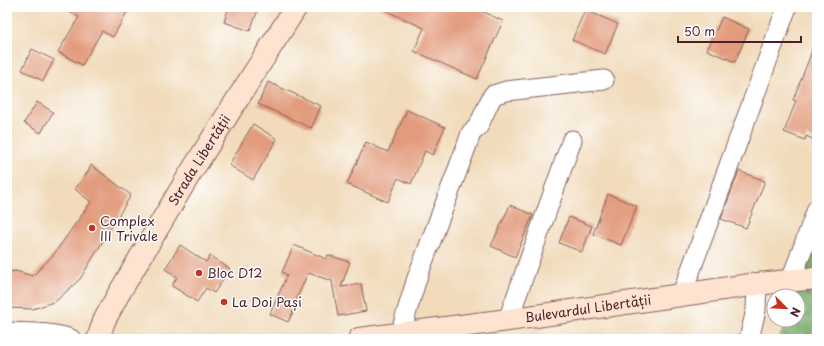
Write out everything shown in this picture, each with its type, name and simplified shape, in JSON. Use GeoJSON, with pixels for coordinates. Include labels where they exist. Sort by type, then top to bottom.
{"type":"FeatureCollection","features":[{"type":"Feature","properties":{"kind":"main road","name":"Strada Libertății"},"geometry":{"type":"LineString","coordinates":[[98,339],[104,322],[118,295],[188,177],[296,7]]}},
{"type":"Feature","properties":{"kind":"main road","name":"Bulevardul Libertății"},"geometry":{"type":"LineString","coordinates":[[359,339],[508,320],[757,284],[817,278]]}},
{"type":"Feature","properties":{"kind":"street"},"geometry":{"type":"LineString","coordinates":[[682,294],[787,7]]}},
{"type":"Feature","properties":{"kind":"street"},"geometry":{"type":"LineString","coordinates":[[400,334],[417,278],[471,133],[478,127],[493,95],[506,91],[604,80]]}},
{"type":"Feature","properties":{"kind":"street"},"geometry":{"type":"LineString","coordinates":[[508,320],[572,140]]}},
{"type":"Feature","properties":{"kind":"street"},"geometry":{"type":"LineString","coordinates":[[791,280],[817,209]]}},
{"type":"Feature","properties":{"kind":"street"},"geometry":{"type":"LineString","coordinates":[[749,339],[756,310],[757,284]]}},
{"type":"Feature","properties":{"kind":"street"},"geometry":{"type":"LineString","coordinates":[[7,332],[46,333],[70,339]]}},
{"type":"Feature","properties":{"kind":"green space"},"geometry":{"type":"Polygon","coordinates":[[[817,245],[817,339],[779,339],[784,328],[806,328],[806,288],[799,288],[817,245]]]}},
{"type":"Feature","properties":{"kind":"building"},"geometry":{"type":"Polygon","coordinates":[[[62,7],[130,7],[113,37],[102,31],[82,65],[58,52],[79,17],[62,7]]]}},
{"type":"Feature","properties":{"kind":"building"},"geometry":{"type":"Polygon","coordinates":[[[229,7],[259,7],[250,31],[224,22],[229,7]]]}},
{"type":"Feature","properties":{"kind":"building"},"geometry":{"type":"Polygon","coordinates":[[[378,7],[473,7],[503,21],[477,79],[414,51],[424,28],[378,7]]]}},
{"type":"Feature","properties":{"kind":"building"},"geometry":{"type":"Polygon","coordinates":[[[585,10],[618,24],[605,54],[572,40],[585,10]]]}},
{"type":"Feature","properties":{"kind":"building"},"geometry":{"type":"Polygon","coordinates":[[[722,17],[749,29],[735,62],[707,50],[722,17]]]}},
{"type":"Feature","properties":{"kind":"building"},"geometry":{"type":"Polygon","coordinates":[[[816,41],[817,141],[806,136],[805,140],[784,132],[796,101],[793,100],[816,41]]]}},
{"type":"Feature","properties":{"kind":"building"},"geometry":{"type":"Polygon","coordinates":[[[32,49],[54,60],[43,81],[22,70],[32,49]]]}},
{"type":"Feature","properties":{"kind":"building"},"geometry":{"type":"Polygon","coordinates":[[[268,82],[321,106],[311,128],[258,104],[268,82]]]}},
{"type":"Feature","properties":{"kind":"building"},"geometry":{"type":"Polygon","coordinates":[[[37,102],[53,112],[41,133],[24,123],[37,102]]]}},
{"type":"Feature","properties":{"kind":"building"},"geometry":{"type":"Polygon","coordinates":[[[407,110],[445,127],[433,155],[425,151],[411,184],[398,178],[388,202],[347,184],[366,142],[388,152],[407,110]]]}},
{"type":"Feature","properties":{"kind":"building"},"geometry":{"type":"Polygon","coordinates":[[[253,124],[277,139],[253,180],[229,165],[253,124]]]}},
{"type":"Feature","properties":{"kind":"building","name":"Complex III Trivale"},"geometry":{"type":"Polygon","coordinates":[[[91,165],[131,195],[80,279],[56,301],[33,309],[7,308],[7,272],[16,271],[33,276],[54,254],[91,202],[75,189],[91,165]]]}},
{"type":"Feature","properties":{"kind":"building"},"geometry":{"type":"Polygon","coordinates":[[[739,171],[765,181],[746,228],[721,219],[739,171]]]}},
{"type":"Feature","properties":{"kind":"building"},"geometry":{"type":"Polygon","coordinates":[[[608,194],[637,206],[621,245],[593,234],[608,194]]]}},
{"type":"Feature","properties":{"kind":"building"},"geometry":{"type":"Polygon","coordinates":[[[510,205],[533,215],[515,257],[491,246],[510,205]]]}},
{"type":"Feature","properties":{"kind":"building"},"geometry":{"type":"Polygon","coordinates":[[[569,217],[592,226],[582,252],[559,243],[569,217]]]}},
{"type":"Feature","properties":{"kind":"building","name":"Bloc D12"},"geometry":{"type":"Polygon","coordinates":[[[180,245],[206,262],[210,256],[230,269],[214,293],[206,288],[197,302],[172,286],[177,277],[165,269],[180,245]]]}},
{"type":"Feature","properties":{"kind":"building"},"geometry":{"type":"Polygon","coordinates":[[[294,245],[326,259],[328,255],[350,262],[341,287],[361,284],[366,311],[338,316],[332,281],[308,273],[296,300],[298,301],[288,322],[270,314],[287,275],[282,272],[294,245]]]}},
{"type":"Feature","properties":{"kind":"place","name":"Complex III Trivale"},"geometry":{"type":"Point","coordinates":[92,228]}},
{"type":"Feature","properties":{"kind":"place","name":"Bloc D12"},"geometry":{"type":"Point","coordinates":[199,273]}},
{"type":"Feature","properties":{"kind":"place","name":"La Doi Pași"},"geometry":{"type":"Point","coordinates":[224,302]}}]}
